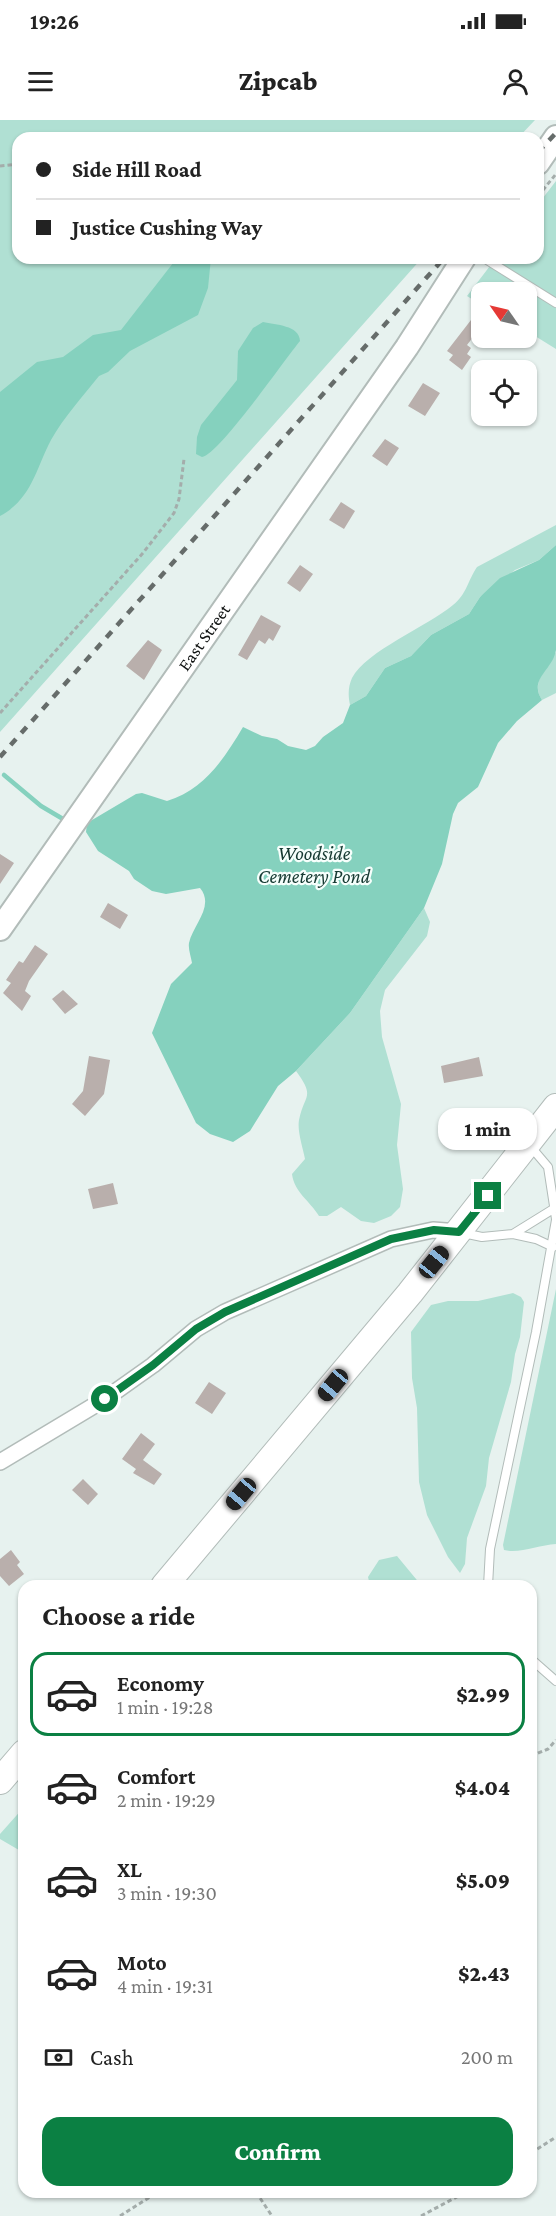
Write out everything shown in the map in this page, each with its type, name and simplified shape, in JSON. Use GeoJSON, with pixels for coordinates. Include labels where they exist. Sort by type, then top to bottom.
{"type":"FeatureCollection","features":[{"type":"Feature","properties":{"kind":"main road"},"geometry":{"type":"LineString","coordinates":[[544,154],[556,137]]}},
{"type":"Feature","properties":{"kind":"main road","name":"East Street"},"geometry":{"type":"LineString","coordinates":[[0,929],[406,347],[460,264]]}},
{"type":"Feature","properties":{"kind":"main road","name":"East Street"},"geometry":{"type":"LineString","coordinates":[[406,347],[475,264]]}},
{"type":"Feature","properties":{"kind":"main road"},"geometry":{"type":"LineString","coordinates":[[169,1580],[459,1232],[556,1107]]}},
{"type":"Feature","properties":{"kind":"main road"},"geometry":{"type":"LineString","coordinates":[[2,1772],[18,1758]]}},
{"type":"Feature","properties":{"kind":"street"},"geometry":{"type":"LineString","coordinates":[[0,1462],[105,1399],[153,1365],[196,1329],[225,1312],[391,1239],[434,1230],[459,1232]]}},
{"type":"Feature","properties":{"kind":"lane"},"geometry":{"type":"LineString","coordinates":[[494,264],[556,303]]}},
{"type":"Feature","properties":{"kind":"lane"},"geometry":{"type":"LineString","coordinates":[[488,1580],[490,1549],[553,1247],[556,1220],[548,1167],[528,1144]]}},
{"type":"Feature","properties":{"kind":"lane"},"geometry":{"type":"LineString","coordinates":[[513,1234],[555,1208]]}},
{"type":"Feature","properties":{"kind":"lane"},"geometry":{"type":"LineString","coordinates":[[459,1232],[482,1237],[513,1234],[536,1239],[553,1247]]}},
{"type":"Feature","properties":{"kind":"lane"},"geometry":{"type":"LineString","coordinates":[[537,1664],[556,1681]]}},
{"type":"Feature","properties":{"kind":"path"},"geometry":{"type":"LineString","coordinates":[[544,189],[556,174]]}},
{"type":"Feature","properties":{"kind":"path"},"geometry":{"type":"LineString","coordinates":[[0,713],[143,553],[174,513],[179,499],[184,459]]}},
{"type":"Feature","properties":{"kind":"path"},"geometry":{"type":"LineString","coordinates":[[537,1754],[548,1749],[556,1740]]}},
{"type":"Feature","properties":{"kind":"path"},"geometry":{"type":"LineString","coordinates":[[537,2149],[556,2137]]}},
{"type":"Feature","properties":{"kind":"path"},"geometry":{"type":"LineString","coordinates":[[120,2216],[148,2198]]}},
{"type":"Feature","properties":{"kind":"path"},"geometry":{"type":"LineString","coordinates":[[260,2198],[272,2216]]}},
{"type":"Feature","properties":{"kind":"path"},"geometry":{"type":"LineString","coordinates":[[421,2216],[455,2198]]}},
{"type":"Feature","properties":{"kind":"shaded area"},"geometry":{"type":"Polygon","coordinates":[[[0,120],[535,120],[524,132],[12,132],[12,264],[417,264],[0,732],[0,120]]]}},
{"type":"Feature","properties":{"kind":"shaded area"},"geometry":{"type":"Polygon","coordinates":[[[556,181],[556,349],[537,337],[537,282],[478,282],[491,264],[544,264],[544,197],[556,181]]]}},
{"type":"Feature","properties":{"kind":"shaded area"},"geometry":{"type":"Polygon","coordinates":[[[556,525],[556,545],[539,560],[515,570],[480,597],[469,614],[431,635],[411,656],[385,668],[366,696],[350,705],[349,691],[352,678],[370,658],[458,601],[477,567],[556,525]]]}},
{"type":"Feature","properties":{"kind":"shaded area"},"geometry":{"type":"Polygon","coordinates":[[[556,652],[556,693],[542,700],[538,687],[539,681],[556,652]]]}},
{"type":"Feature","properties":{"kind":"shaded area"},"geometry":{"type":"Polygon","coordinates":[[[424,908],[430,922],[427,936],[385,990],[380,1011],[382,1037],[401,1104],[397,1145],[403,1189],[400,1207],[391,1216],[374,1223],[361,1221],[341,1207],[327,1216],[319,1216],[299,1191],[292,1174],[305,1159],[299,1134],[299,1120],[307,1092],[306,1086],[296,1071],[350,1013],[424,908]]]}},
{"type":"Feature","properties":{"kind":"shaded area"},"geometry":{"type":"Polygon","coordinates":[[[556,1289],[556,1544],[516,1551],[504,1550],[503,1545],[556,1289]]]}},
{"type":"Feature","properties":{"kind":"shaded area"},"geometry":{"type":"Polygon","coordinates":[[[513,1293],[521,1297],[524,1302],[520,1337],[511,1382],[489,1458],[486,1486],[467,1538],[465,1564],[460,1573],[448,1557],[427,1515],[419,1482],[417,1408],[412,1378],[411,1332],[431,1305],[448,1301],[478,1301],[513,1293]]]}},
{"type":"Feature","properties":{"kind":"shaded area"},"geometry":{"type":"Polygon","coordinates":[[[397,1556],[417,1580],[369,1580],[368,1577],[379,1560],[397,1556]]]}},
{"type":"Feature","properties":{"kind":"shaded area"},"geometry":{"type":"Polygon","coordinates":[[[18,1814],[18,1850],[0,1839],[0,1834],[18,1814]]]}},
{"type":"Feature","properties":{"kind":"water"},"geometry":{"type":"Polygon","coordinates":[[[172,264],[210,264],[208,288],[198,315],[130,351],[108,372],[99,376],[56,431],[26,492],[11,509],[0,516],[0,392],[37,362],[63,357],[93,335],[121,330],[172,264]]]}},
{"type":"Feature","properties":{"kind":"water"},"geometry":{"type":"Polygon","coordinates":[[[263,322],[291,329],[299,336],[300,341],[236,425],[222,441],[202,457],[196,454],[197,437],[201,425],[237,380],[238,351],[253,328],[263,322]]]}},
{"type":"Feature","properties":{"kind":"water","name":"Woodside Cemetery Pond"},"geometry":{"type":"Polygon","coordinates":[[[556,545],[556,650],[551,663],[539,680],[538,693],[542,700],[517,721],[498,743],[478,787],[458,803],[453,814],[442,864],[424,908],[350,1013],[296,1071],[278,1086],[250,1131],[233,1142],[210,1134],[196,1123],[152,1033],[171,984],[192,963],[189,943],[204,909],[204,895],[200,888],[166,894],[152,891],[134,879],[129,871],[98,851],[86,832],[87,823],[136,794],[142,793],[167,801],[192,789],[212,772],[243,727],[262,736],[277,739],[288,746],[306,750],[315,746],[323,737],[343,723],[350,705],[366,696],[385,668],[411,656],[431,635],[469,614],[480,597],[500,578],[539,560],[556,545]]]}},
{"type":"Feature","properties":{"kind":"building"},"geometry":{"type":"Polygon","coordinates":[[[471,320],[471,340],[467,345],[471,348],[467,354],[471,357],[462,370],[449,360],[453,355],[447,351],[471,320]]]}},
{"type":"Feature","properties":{"kind":"building"},"geometry":{"type":"Polygon","coordinates":[[[423,383],[440,393],[425,416],[408,406],[423,383]]]}},
{"type":"Feature","properties":{"kind":"building"},"geometry":{"type":"Polygon","coordinates":[[[385,439],[399,448],[387,466],[372,456],[385,439]]]}},
{"type":"Feature","properties":{"kind":"building"},"geometry":{"type":"Polygon","coordinates":[[[341,502],[355,511],[344,529],[329,520],[341,502]]]}},
{"type":"Feature","properties":{"kind":"building"},"geometry":{"type":"Polygon","coordinates":[[[300,565],[313,574],[300,592],[287,583],[300,565]]]}},
{"type":"Feature","properties":{"kind":"building"},"geometry":{"type":"Polygon","coordinates":[[[261,615],[281,626],[273,641],[269,638],[265,644],[259,640],[247,660],[238,655],[261,615]]]}},
{"type":"Feature","properties":{"kind":"building"},"geometry":{"type":"Polygon","coordinates":[[[148,640],[162,650],[144,680],[126,666],[148,640]]]}},
{"type":"Feature","properties":{"kind":"building"},"geometry":{"type":"Polygon","coordinates":[[[0,854],[14,863],[0,884],[0,854]]]}},
{"type":"Feature","properties":{"kind":"building"},"geometry":{"type":"Polygon","coordinates":[[[108,903],[128,915],[120,929],[100,917],[108,903]]]}},
{"type":"Feature","properties":{"kind":"building"},"geometry":{"type":"Polygon","coordinates":[[[35,945],[48,954],[29,981],[25,991],[31,996],[22,1011],[3,993],[11,983],[6,980],[19,961],[23,963],[35,945]]]}},
{"type":"Feature","properties":{"kind":"building"},"geometry":{"type":"Polygon","coordinates":[[[63,990],[78,1004],[65,1014],[52,999],[63,990]]]}},
{"type":"Feature","properties":{"kind":"building"},"geometry":{"type":"Polygon","coordinates":[[[89,1056],[110,1060],[104,1094],[85,1116],[72,1104],[83,1091],[89,1056]]]}},
{"type":"Feature","properties":{"kind":"building"},"geometry":{"type":"Polygon","coordinates":[[[479,1057],[483,1076],[444,1083],[441,1066],[479,1057]]]}},
{"type":"Feature","properties":{"kind":"building"},"geometry":{"type":"Polygon","coordinates":[[[113,1183],[118,1204],[93,1209],[88,1189],[113,1183]]]}},
{"type":"Feature","properties":{"kind":"building"},"geometry":{"type":"Polygon","coordinates":[[[209,1382],[226,1393],[212,1414],[195,1403],[209,1382]]]}},
{"type":"Feature","properties":{"kind":"building"},"geometry":{"type":"Polygon","coordinates":[[[141,1433],[155,1444],[143,1460],[162,1474],[154,1485],[133,1473],[136,1469],[122,1459],[141,1433]]]}},
{"type":"Feature","properties":{"kind":"building"},"geometry":{"type":"Polygon","coordinates":[[[83,1479],[98,1494],[88,1505],[72,1490],[83,1479]]]}},
{"type":"Feature","properties":{"kind":"building"},"geometry":{"type":"Polygon","coordinates":[[[11,1550],[20,1562],[17,1565],[24,1574],[9,1586],[0,1576],[0,1559],[11,1550]]]}},
{"type":"Feature","properties":{"kind":"waterway"},"geometry":{"type":"LineString","coordinates":[[4,775],[41,806],[63,819]]}},
{"type":"Feature","properties":{"kind":"railway"},"geometry":{"type":"LineString","coordinates":[[544,146],[556,133]]}},
{"type":"Feature","properties":{"kind":"railway"},"geometry":{"type":"LineString","coordinates":[[0,757],[439,264]]}},
{"type":"Feature","properties":{"kind":"route"},"geometry":{"type":"LineString","coordinates":[[105,1399],[130,1383],[196,1329],[213,1318],[391,1239],[434,1230],[459,1232],[488,1196]]}}]}
